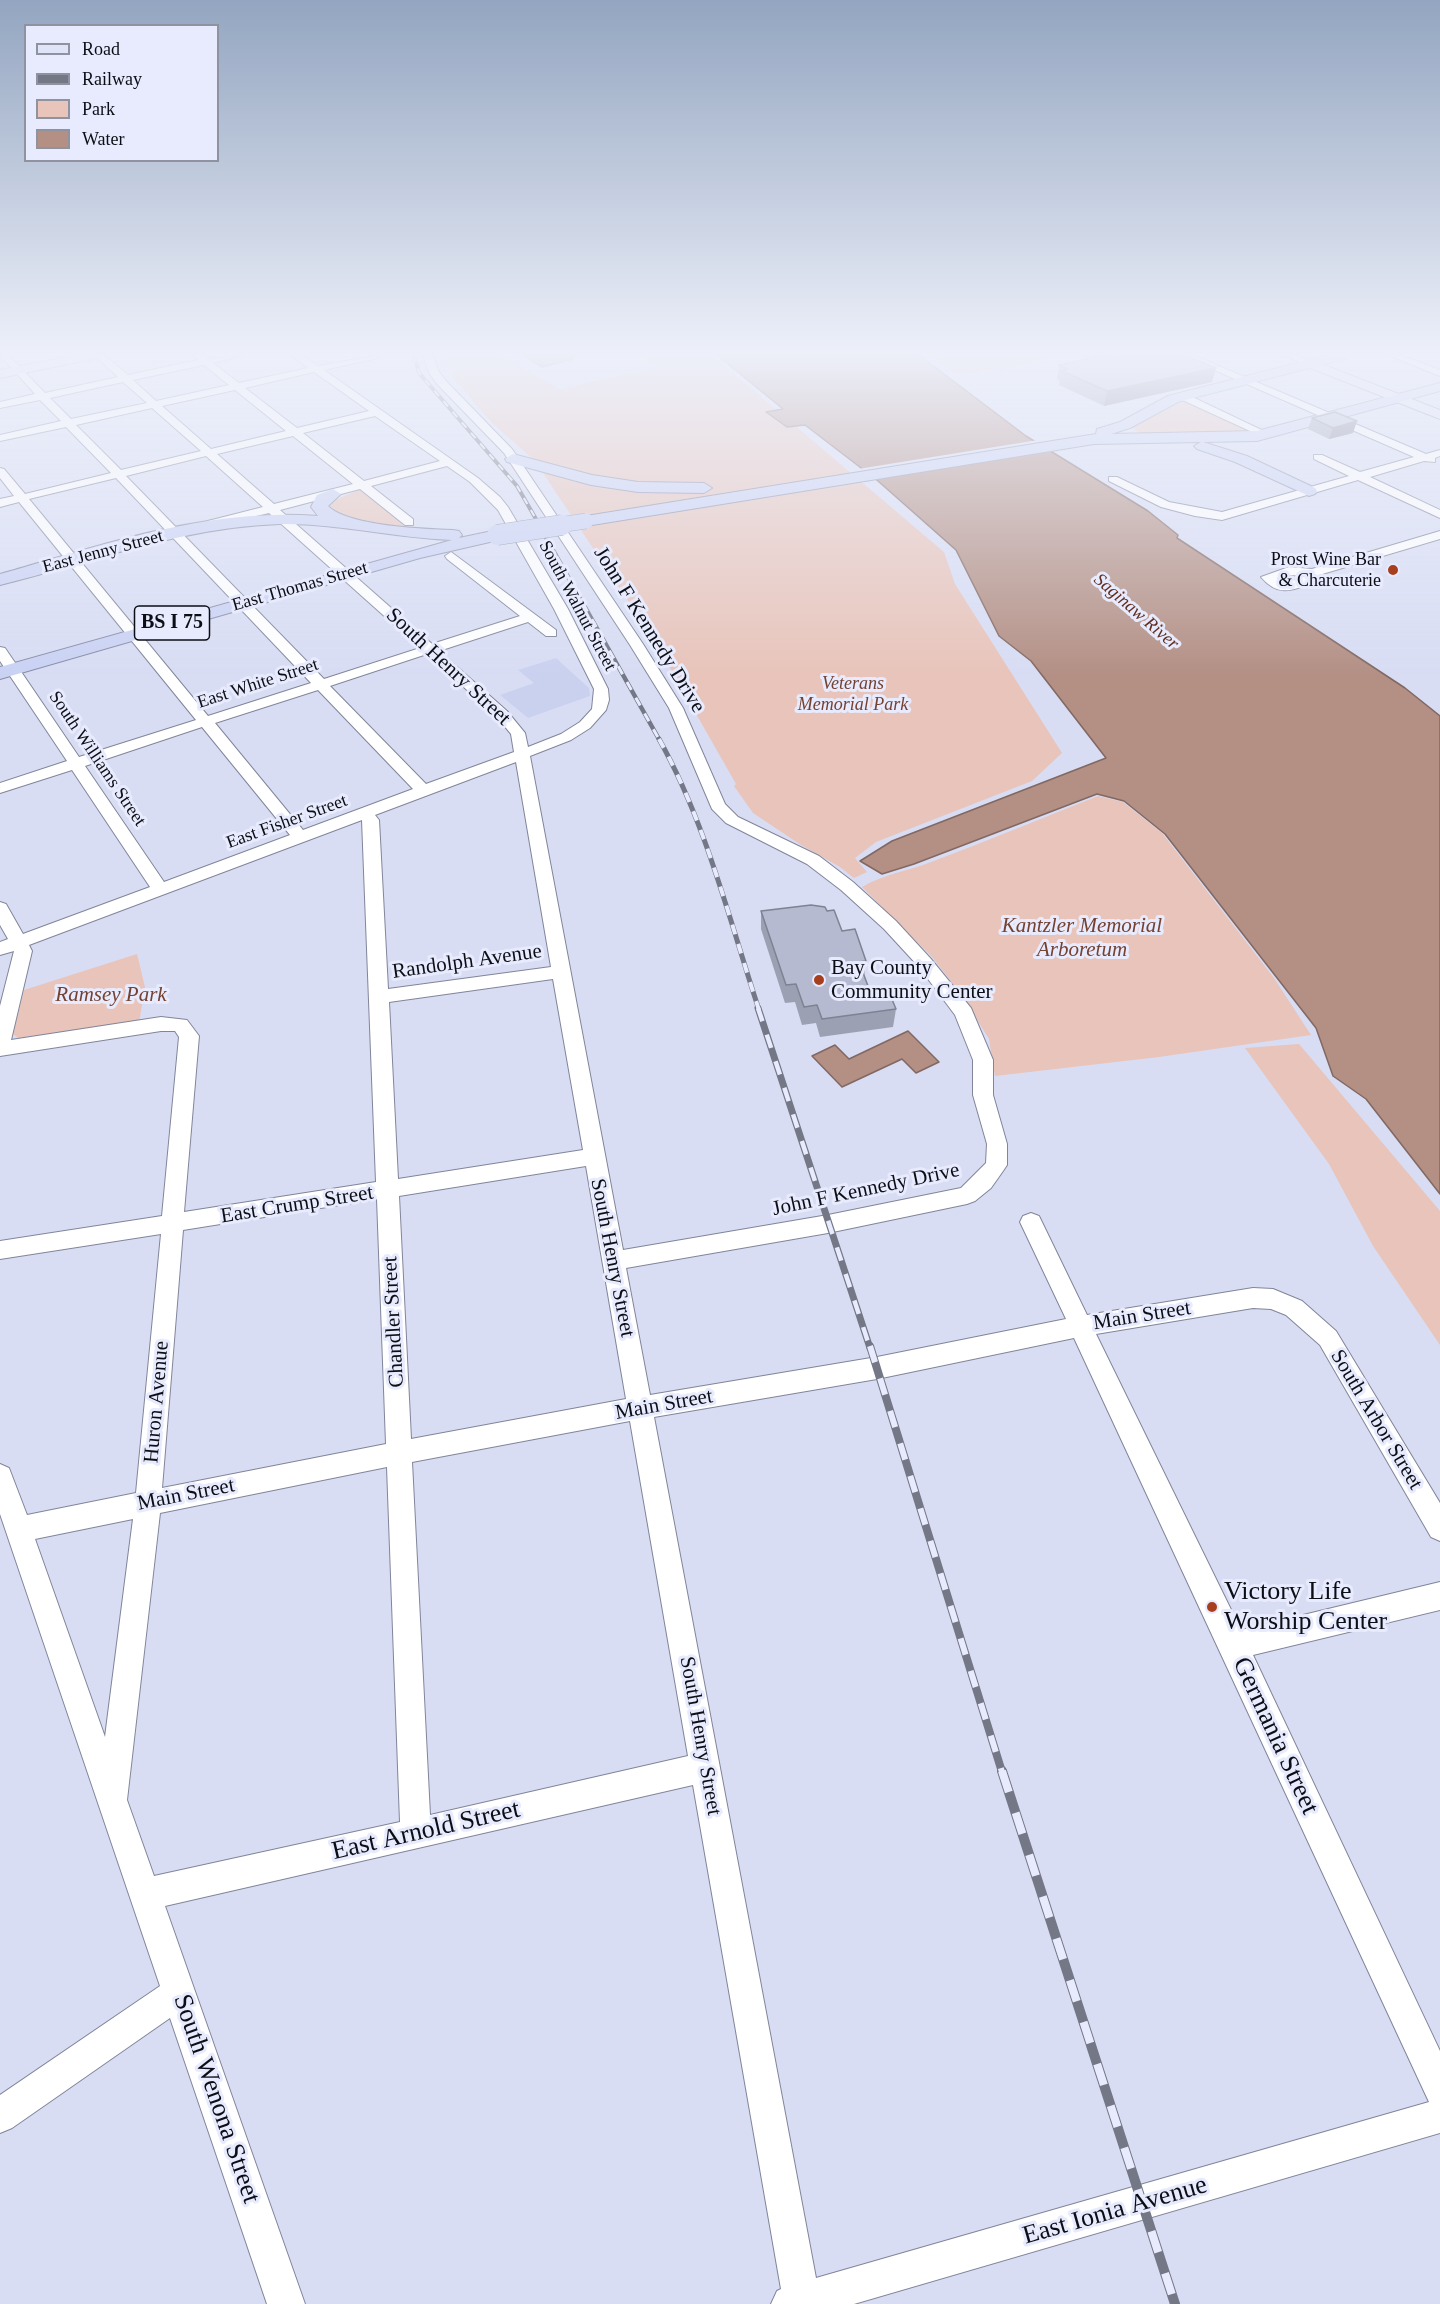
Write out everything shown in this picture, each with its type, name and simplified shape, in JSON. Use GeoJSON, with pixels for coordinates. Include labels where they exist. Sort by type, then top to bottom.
{"type":"FeatureCollection","features":[{"type":"Feature","properties":{"kind":"highway"},"geometry":{"type":"LineString","coordinates":[[525,463],[573,477],[638,487],[779,485]]}},
{"type":"Feature","properties":{"kind":"highway","name":"BS I 75"},"geometry":{"type":"LineString","coordinates":[[278,514],[439,535],[496,533],[935,463]]}},
{"type":"Feature","properties":{"kind":"highway"},"geometry":{"type":"LineString","coordinates":[[1244,463],[1309,491]]}},
{"type":"Feature","properties":{"kind":"highway","name":"BS I 75"},"geometry":{"type":"LineString","coordinates":[[584,519],[779,485],[803,484]]}},
{"type":"Feature","properties":{"kind":"highway"},"geometry":{"type":"LineString","coordinates":[[333,494],[321,503],[319,507],[322,511],[365,526]]}},
{"type":"Feature","properties":{"kind":"highway","name":"East Jenny Street"},"geometry":{"type":"LineString","coordinates":[[0,580],[175,533],[278,514]]}},
{"type":"Feature","properties":{"kind":"highway","name":"East Thomas Street"},"geometry":{"type":"LineString","coordinates":[[6,671],[496,533]]}},
{"type":"Feature","properties":{"kind":"street"},"geometry":{"type":"LineString","coordinates":[[107,463],[424,791]]}},
{"type":"Feature","properties":{"kind":"street"},"geometry":{"type":"LineString","coordinates":[[0,503],[168,463]]}},
{"type":"Feature","properties":{"kind":"street","name":"South Henry Street"},"geometry":{"type":"LineString","coordinates":[[220,463],[511,724],[518,733],[520,756],[593,1158],[706,1767],[798,2303]]}},
{"type":"Feature","properties":{"kind":"street"},"geometry":{"type":"LineString","coordinates":[[333,463],[409,522]]}},
{"type":"Feature","properties":{"kind":"street","name":"John F Kennedy Drive"},"geometry":{"type":"LineString","coordinates":[[515,463],[676,708],[718,806],[732,820],[813,860],[840,881],[890,925],[925,963],[964,1013],[983,1060],[983,1095],[997,1144],[996,1165],[983,1182],[967,1195],[828,1224],[612,1261]]}},
{"type":"Feature","properties":{"kind":"street"},"geometry":{"type":"LineString","coordinates":[[1330,463],[1440,514]]}},
{"type":"Feature","properties":{"kind":"street"},"geometry":{"type":"LineString","coordinates":[[1116,481],[1174,506],[1212,516],[1231,515],[1410,463]]}},
{"type":"Feature","properties":{"kind":"street","name":"East Jenny Street"},"geometry":{"type":"LineString","coordinates":[[278,514],[333,494],[447,464]]}},
{"type":"Feature","properties":{"kind":"street","name":"South Walnut Street"},"geometry":{"type":"LineString","coordinates":[[447,464],[474,480],[496,499],[561,609],[601,689],[602,700],[599,710],[585,725]]}},
{"type":"Feature","properties":{"kind":"street"},"geometry":{"type":"LineString","coordinates":[[0,471],[132,635],[300,837]]}},
{"type":"Feature","properties":{"kind":"street"},"geometry":{"type":"LineString","coordinates":[[1313,573],[1440,535]]}},
{"type":"Feature","properties":{"kind":"street"},"geometry":{"type":"LineString","coordinates":[[451,556],[551,633]]}},
{"type":"Feature","properties":{"kind":"street","name":"East White Street"},"geometry":{"type":"LineString","coordinates":[[0,788],[529,617]]}},
{"type":"Feature","properties":{"kind":"street","name":"South Williams Street"},"geometry":{"type":"LineString","coordinates":[[0,651],[6,671],[76,763],[161,890]]}},
{"type":"Feature","properties":{"kind":"street","name":"East Fisher Street"},"geometry":{"type":"LineString","coordinates":[[9,945],[520,756],[566,737],[585,725]]}},
{"type":"Feature","properties":{"kind":"street","name":"Chandler Street"},"geometry":{"type":"LineString","coordinates":[[365,813],[371,820],[380,997],[381,1087],[388,1190],[416,1833]]}},
{"type":"Feature","properties":{"kind":"street"},"geometry":{"type":"LineString","coordinates":[[0,908],[9,945],[23,951],[0,1047]]}},
{"type":"Feature","properties":{"kind":"street","name":"Randolph Avenue"},"geometry":{"type":"LineString","coordinates":[[380,997],[560,972]]}},
{"type":"Feature","properties":{"kind":"street","name":"Huron Avenue"},"geometry":{"type":"LineString","coordinates":[[0,1047],[161,1024],[180,1025],[186,1029],[190,1045],[148,1503],[112,1800]]}},
{"type":"Feature","properties":{"kind":"street","name":"East Crump Street"},"geometry":{"type":"LineString","coordinates":[[0,1250],[593,1158]]}},
{"type":"Feature","properties":{"kind":"street","name":"Germania Street"},"geometry":{"type":"LineString","coordinates":[[1031,1222],[1234,1647],[1440,2089]]}},
{"type":"Feature","properties":{"kind":"street","name":"Main Street"},"geometry":{"type":"LineString","coordinates":[[19,1530],[400,1453],[640,1408],[877,1368],[1082,1326],[1253,1298],[1273,1299],[1305,1317]]}},
{"type":"Feature","properties":{"kind":"street","name":"South Arbor Street"},"geometry":{"type":"LineString","coordinates":[[1305,1317],[1328,1338],[1440,1528]]}},
{"type":"Feature","properties":{"kind":"street"},"geometry":{"type":"LineString","coordinates":[[0,1476],[112,1800]]}},
{"type":"Feature","properties":{"kind":"street"},"geometry":{"type":"LineString","coordinates":[[1234,1647],[1440,1596]]}},
{"type":"Feature","properties":{"kind":"street","name":"East Arnold Street"},"geometry":{"type":"LineString","coordinates":[[146,1893],[176,1889],[706,1767]]}},
{"type":"Feature","properties":{"kind":"street","name":"South Wenona Street"},"geometry":{"type":"LineString","coordinates":[[112,1800],[286,2304]]}},
{"type":"Feature","properties":{"kind":"street"},"geometry":{"type":"LineString","coordinates":[[0,2116],[179,1992]]}},
{"type":"Feature","properties":{"kind":"street","name":"East Ionia Avenue"},"geometry":{"type":"LineString","coordinates":[[798,2303],[1440,2116]]}},
{"type":"Feature","properties":{"kind":"shaded area"},"geometry":{"type":"Polygon","coordinates":[[[556,658],[589,688],[590,696],[528,718],[500,695],[534,683],[518,670],[556,658]]]}},
{"type":"Feature","properties":{"kind":"green space","name":"Veterans Memorial Park"},"geometry":{"type":"Polygon","coordinates":[[[536,463],[839,463],[944,552],[955,584],[1062,753],[1032,781],[876,842],[855,858],[867,872],[854,878],[753,813],[734,786],[736,784],[654,640],[536,463]]]}},
{"type":"Feature","properties":{"kind":"green space"},"geometry":{"type":"Polygon","coordinates":[[[361,489],[403,521],[404,527],[351,519],[334,510],[328,503],[361,489]]]}},
{"type":"Feature","properties":{"kind":"green space","name":"Kantzler Memorial Arboretum"},"geometry":{"type":"Polygon","coordinates":[[[1098,796],[1123,802],[1162,833],[1274,978],[1311,1035],[1159,1057],[995,1076],[989,1039],[961,994],[932,957],[862,887],[1098,796]]]}},
{"type":"Feature","properties":{"kind":"green space","name":"Ramsey Park"},"geometry":{"type":"Polygon","coordinates":[[[137,954],[145,987],[139,1023],[18,1038],[13,1034],[24,990],[137,954]]]}},
{"type":"Feature","properties":{"kind":"green space"},"geometry":{"type":"Polygon","coordinates":[[[1299,1044],[1440,1211],[1440,1345],[1373,1246],[1329,1164],[1245,1048],[1299,1044]]]}},
{"type":"Feature","properties":{"kind":"water","name":"Saginaw River"},"geometry":{"type":"Polygon","coordinates":[[[854,463],[1069,463],[1148,511],[1178,535],[1177,538],[1405,688],[1440,716],[1440,1194],[1366,1099],[1333,1076],[1316,1028],[1165,834],[1124,801],[1097,794],[882,874],[860,861],[892,841],[1106,758],[1031,661],[999,636],[956,550],[854,463]]]}},
{"type":"Feature","properties":{"kind":"water"},"geometry":{"type":"Polygon","coordinates":[[[908,1031],[939,1062],[916,1073],[902,1059],[842,1087],[812,1056],[835,1045],[849,1059],[908,1031]]]}},
{"type":"Feature","properties":{"kind":"pier"},"geometry":{"type":"Polygon","coordinates":[[[898,463],[966,463],[869,478],[858,469],[898,463]]]}},
{"type":"Feature","properties":{"kind":"building","name":"Bay County Community Center"},"geometry":{"type":"Polygon","coordinates":[[[811,905],[825,907],[827,911],[834,910],[842,931],[855,929],[866,961],[859,962],[871,994],[878,993],[880,998],[891,997],[896,1009],[822,1019],[817,1005],[804,1007],[796,984],[786,985],[761,911],[811,905]]]}},
{"type":"Feature","properties":{"kind":"railway"},"geometry":{"type":"LineString","coordinates":[[497,463],[517,486],[540,526]]}},
{"type":"Feature","properties":{"kind":"railway"},"geometry":{"type":"LineString","coordinates":[[539,525],[660,741]]}},
{"type":"Feature","properties":{"kind":"railway"},"geometry":{"type":"LineString","coordinates":[[659,739],[676,771],[703,838],[759,1010]]}},
{"type":"Feature","properties":{"kind":"railway"},"geometry":{"type":"LineString","coordinates":[[758,1008],[870,1348]]}},
{"type":"Feature","properties":{"kind":"railway"},"geometry":{"type":"LineString","coordinates":[[870,1346],[1002,1772]]}},
{"type":"Feature","properties":{"kind":"railway"},"geometry":{"type":"LineString","coordinates":[[1002,1771],[1175,2304]]}},
{"type":"Feature","properties":{"kind":"place","name":"Prost Wine Bar & Charcuterie"},"geometry":{"type":"Point","coordinates":[1393,570]}},
{"type":"Feature","properties":{"kind":"place","name":"Bay County Community Center"},"geometry":{"type":"Point","coordinates":[819,980]}},
{"type":"Feature","properties":{"kind":"place","name":"Victory Life Worship Center"},"geometry":{"type":"Point","coordinates":[1212,1607]}}]}
